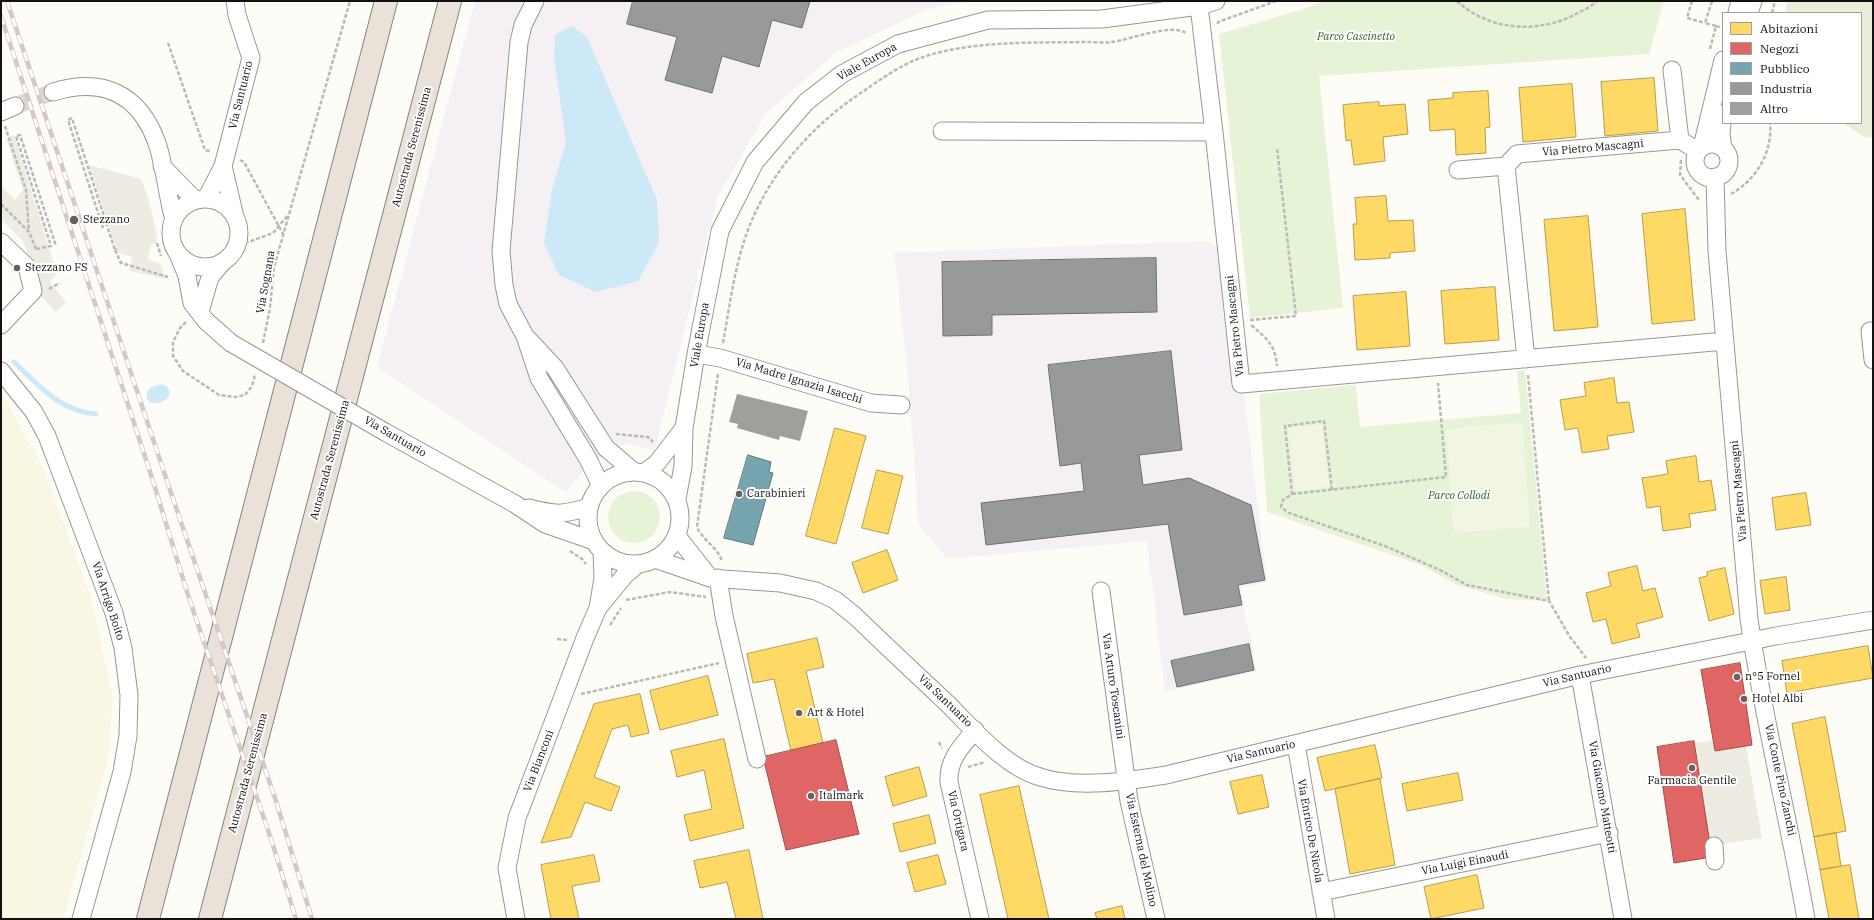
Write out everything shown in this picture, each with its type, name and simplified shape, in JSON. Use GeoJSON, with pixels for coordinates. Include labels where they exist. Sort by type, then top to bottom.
{"type":"FeatureCollection","features":[{"type":"Feature","properties":{"kind":"highway"},"geometry":{"type":"LineString","coordinates":[[148,919],[386,1]]}},
{"type":"Feature","properties":{"kind":"highway","name":"Autostrada Serenissima"},"geometry":{"type":"LineString","coordinates":[[210,919],[450,1]]}},
{"type":"Feature","properties":{"kind":"street","name":"Via Santuario"},"geometry":{"type":"LineString","coordinates":[[236,1],[238,15],[251,58],[223,166],[200,200],[186,205],[174,220],[171,231],[172,241],[185,269],[194,316],[206,321],[231,343],[385,432],[515,504],[545,524],[598,546],[613,559],[625,564],[638,564],[656,559],[668,549],[677,536],[680,524],[680,511],[677,499],[669,487],[658,478],[639,472],[606,448],[555,368],[525,336]]}},
{"type":"Feature","properties":{"kind":"street"},"geometry":{"type":"LineString","coordinates":[[536,1],[523,25],[519,42],[501,251],[502,272],[508,304],[525,336],[539,378],[588,459],[601,486]]}},
{"type":"Feature","properties":{"kind":"street","name":"Viale Europa"},"geometry":{"type":"LineString","coordinates":[[677,499],[683,466],[684,428],[696,354],[720,231],[755,162],[806,102],[842,74],[898,44],[988,20],[1102,19],[1199,6],[1216,1]]}},
{"type":"Feature","properties":{"kind":"street"},"geometry":{"type":"LineString","coordinates":[[1736,12],[1740,1]]}},
{"type":"Feature","properties":{"kind":"street"},"geometry":{"type":"LineString","coordinates":[[1749,12],[1753,1]]}},
{"type":"Feature","properties":{"kind":"street","name":"Via Pietro Mascagni"},"geometry":{"type":"LineString","coordinates":[[1199,6],[1241,384],[1725,341]]}},
{"type":"Feature","properties":{"kind":"street"},"geometry":{"type":"LineString","coordinates":[[1691,145],[1722,63]]}},
{"type":"Feature","properties":{"kind":"street"},"geometry":{"type":"LineString","coordinates":[[1672,70],[1695,162],[1699,172],[1709,178],[1715,177],[1724,172],[1729,162],[1729,157],[1723,148],[1721,134],[1722,124]]}},
{"type":"Feature","properties":{"kind":"street","name":"Via Santuario"},"geometry":{"type":"LineString","coordinates":[[53,92],[79,85],[95,86],[109,88],[132,103],[149,125],[157,143],[174,220]]}},
{"type":"Feature","properties":{"kind":"street"},"geometry":{"type":"LineString","coordinates":[[942,131],[1214,132]]}},
{"type":"Feature","properties":{"kind":"street","name":"Via Pietro Mascagni"},"geometry":{"type":"LineString","coordinates":[[1506,166],[1517,154],[1595,147],[1712,144],[1723,148]]}},
{"type":"Feature","properties":{"kind":"street"},"geometry":{"type":"LineString","coordinates":[[162,166],[200,200],[216,200],[234,213]]}},
{"type":"Feature","properties":{"kind":"street","name":"Via Santuario"},"geometry":{"type":"LineString","coordinates":[[223,166],[240,232],[235,250]]}},
{"type":"Feature","properties":{"kind":"street"},"geometry":{"type":"LineString","coordinates":[[1458,170],[1506,166],[1526,359]]}},
{"type":"Feature","properties":{"kind":"street","name":"Via Pietro Mascagni"},"geometry":{"type":"LineString","coordinates":[[1715,177],[1715,200],[1725,341],[1752,641]]}},
{"type":"Feature","properties":{"kind":"street"},"geometry":{"type":"LineString","coordinates":[[1,242],[27,267],[34,291],[1,324]]}},
{"type":"Feature","properties":{"kind":"street"},"geometry":{"type":"LineString","coordinates":[[194,316],[210,277],[235,250]]}},
{"type":"Feature","properties":{"kind":"street"},"geometry":{"type":"LineString","coordinates":[[176,251],[187,262],[201,267],[212,267],[221,264]]}},
{"type":"Feature","properties":{"kind":"street"},"geometry":{"type":"LineString","coordinates":[[1870,331],[1873,360]]}},
{"type":"Feature","properties":{"kind":"street","name":"Via Madre Ignazia Isacchi"},"geometry":{"type":"LineString","coordinates":[[696,354],[720,358],[871,403],[902,405]]}},
{"type":"Feature","properties":{"kind":"street","name":"Via Arrigo Boito"},"geometry":{"type":"LineString","coordinates":[[1,371],[34,412],[47,436],[114,614],[123,648],[129,695],[128,736],[123,765],[81,919]]}},
{"type":"Feature","properties":{"kind":"street","name":"Viale Europa"},"geometry":{"type":"LineString","coordinates":[[639,472],[657,463],[684,428]]}},
{"type":"Feature","properties":{"kind":"street"},"geometry":{"type":"LineString","coordinates":[[598,546],[589,530],[589,507],[593,496],[610,478],[621,473],[639,472]]}},
{"type":"Feature","properties":{"kind":"street","name":"Via Santuario"},"geometry":{"type":"LineString","coordinates":[[515,504],[550,514],[566,513],[589,507]]}},
{"type":"Feature","properties":{"kind":"street"},"geometry":{"type":"LineString","coordinates":[[677,536],[716,574],[712,596],[724,616],[757,759]]}},
{"type":"Feature","properties":{"kind":"street","name":"Via Bianconi"},"geometry":{"type":"LineString","coordinates":[[516,919],[507,868],[517,818],[585,638],[598,608],[603,578],[598,546]]}},
{"type":"Feature","properties":{"kind":"street","name":"Via Santuario"},"geometry":{"type":"LineString","coordinates":[[656,559],[716,574],[780,583],[816,591],[835,600],[855,616],[1006,759],[1039,777],[1060,781],[1097,783],[1126,782],[1166,775],[1588,673],[1752,641],[1873,620]]}},
{"type":"Feature","properties":{"kind":"street","name":"Via Bianconi"},"geometry":{"type":"LineString","coordinates":[[598,608],[625,575],[638,564]]}},
{"type":"Feature","properties":{"kind":"street","name":"Via Arturo Toscanini"},"geometry":{"type":"LineString","coordinates":[[1100,591],[1126,782]]}},
{"type":"Feature","properties":{"kind":"street","name":"Via Conte Pino Zanchi"},"geometry":{"type":"LineString","coordinates":[[1752,641],[1793,843],[1806,919]]}},
{"type":"Feature","properties":{"kind":"street","name":"Via Giacomo Matteotti"},"geometry":{"type":"LineString","coordinates":[[1588,673],[1609,833],[1623,919]]}},
{"type":"Feature","properties":{"kind":"street","name":"Via Ortigara"},"geometry":{"type":"LineString","coordinates":[[975,730],[954,757],[949,772],[949,782],[980,919]]}},
{"type":"Feature","properties":{"kind":"street","name":"Via Enrico De Nicola"},"geometry":{"type":"LineString","coordinates":[[1296,744],[1326,919]]}},
{"type":"Feature","properties":{"kind":"street","name":"Via Esterna del Molino"},"geometry":{"type":"LineString","coordinates":[[1126,782],[1156,919]]}},
{"type":"Feature","properties":{"kind":"street","name":"Via Luigi Einaudi"},"geometry":{"type":"LineString","coordinates":[[1321,892],[1609,833]]}},
{"type":"Feature","properties":{"kind":"path","name":"Via Sognana"},"geometry":{"type":"LineString","coordinates":[[262,344],[270,308],[274,267],[350,1]]}},
{"type":"Feature","properties":{"kind":"path"},"geometry":{"type":"LineString","coordinates":[[716,574],[720,555],[700,533],[697,527],[720,358],[739,258],[756,210],[773,180],[799,146],[835,111],[880,79],[915,60],[956,50],[1011,43],[1111,42],[1170,29],[1184,32],[1193,42],[1204,42],[1215,38],[1218,22],[1276,1]]}},
{"type":"Feature","properties":{"kind":"path"},"geometry":{"type":"LineString","coordinates":[[1457,1],[1466,10],[1489,21],[1514,27],[1541,26],[1566,19],[1593,5],[1597,1]]}},
{"type":"Feature","properties":{"kind":"path"},"geometry":{"type":"LineString","coordinates":[[1692,1],[1687,18],[1705,23]]}},
{"type":"Feature","properties":{"kind":"path"},"geometry":{"type":"LineString","coordinates":[[1772,12],[1775,1]]}},
{"type":"Feature","properties":{"kind":"path"},"geometry":{"type":"LineString","coordinates":[[1716,26],[1722,28]]}},
{"type":"Feature","properties":{"kind":"path"},"geometry":{"type":"LineString","coordinates":[[103,228],[68,120],[72,118],[121,263],[168,277]]}},
{"type":"Feature","properties":{"kind":"path"},"geometry":{"type":"LineString","coordinates":[[1691,145],[1681,156],[1680,175],[1699,200],[1726,198],[1739,189],[1756,172],[1764,158],[1769,144],[1770,124]]}},
{"type":"Feature","properties":{"kind":"path"},"geometry":{"type":"LineString","coordinates":[[6,129],[26,190],[30,232]]}},
{"type":"Feature","properties":{"kind":"path"},"geometry":{"type":"LineString","coordinates":[[36,249],[51,246],[16,136],[20,135],[56,246]]}},
{"type":"Feature","properties":{"kind":"path"},"geometry":{"type":"LineString","coordinates":[[1245,320],[1296,316],[1277,148]]}},
{"type":"Feature","properties":{"kind":"path"},"geometry":{"type":"LineString","coordinates":[[235,250],[243,244],[273,233],[289,213]]}},
{"type":"Feature","properties":{"kind":"path"},"geometry":{"type":"LineString","coordinates":[[194,316],[180,328],[173,342],[173,356],[183,371],[219,395],[235,397],[245,395],[252,386],[256,372]]}},
{"type":"Feature","properties":{"kind":"path"},"geometry":{"type":"LineString","coordinates":[[1526,359],[1549,601],[1570,637],[1588,673]]}},
{"type":"Feature","properties":{"kind":"path"},"geometry":{"type":"LineString","coordinates":[[1437,366],[1446,477],[1292,494],[1283,500],[1281,507],[1289,513],[1385,546],[1440,570],[1466,585],[1549,601]]}},
{"type":"Feature","properties":{"kind":"path"},"geometry":{"type":"LineString","coordinates":[[1292,494],[1284,426],[1324,421],[1332,490]]}},
{"type":"Feature","properties":{"kind":"path"},"geometry":{"type":"LineString","coordinates":[[608,627],[626,600],[670,592],[712,596]]}},
{"type":"Feature","properties":{"kind":"path"},"geometry":{"type":"LineString","coordinates":[[706,604],[712,596]]}},
{"type":"Feature","properties":{"kind":"path"},"geometry":{"type":"LineString","coordinates":[[580,694],[719,663],[717,656]]}},
{"type":"Feature","properties":{"kind":"path"},"geometry":{"type":"LineString","coordinates":[[578,701],[583,687]]}},
{"type":"Feature","properties":{"kind":"shaded area"},"geometry":{"type":"Polygon","coordinates":[[[475,1],[967,1],[926,10],[835,53],[765,115],[717,198],[655,450],[626,444],[589,464],[566,492],[377,367],[475,1]]]}},
{"type":"Feature","properties":{"kind":"shaded area"},"geometry":{"type":"Polygon","coordinates":[[[14,135],[57,274],[50,282],[66,302],[56,313],[41,296],[23,241],[1,219],[1,186],[15,200],[23,190],[6,138],[14,135]]]}},
{"type":"Feature","properties":{"kind":"shaded area"},"geometry":{"type":"Polygon","coordinates":[[[89,165],[141,179],[148,197],[157,236],[157,243],[151,244],[148,260],[160,263],[166,279],[129,271],[132,257],[118,253],[89,165]]]}},
{"type":"Feature","properties":{"kind":"shaded area"},"geometry":{"type":"Polygon","coordinates":[[[1206,241],[1227,254],[1267,582],[1240,588],[1257,671],[1165,692],[1147,541],[947,559],[919,525],[907,366],[894,253],[1206,241]]]}},
{"type":"Feature","properties":{"kind":"shaded area"},"geometry":{"type":"Polygon","coordinates":[[[1,392],[43,467],[92,600],[112,694],[110,752],[63,919],[1,919],[1,392]]]}},
{"type":"Feature","properties":{"kind":"shaded area"},"geometry":{"type":"Polygon","coordinates":[[[1713,740],[1716,751],[1746,746],[1762,838],[1710,846],[1695,743],[1713,740]]]}},
{"type":"Feature","properties":{"kind":"green space","name":"Parco Cascinetto"},"geometry":{"type":"Polygon","coordinates":[[[1323,1],[1664,1],[1649,54],[1319,76],[1343,308],[1250,318],[1219,34],[1310,7],[1323,1]]]}},
{"type":"Feature","properties":{"kind":"green space"},"geometry":{"type":"Polygon","coordinates":[[[1787,1],[1873,1],[1873,138],[1865,137],[1845,124],[1862,124],[1862,12],[1785,12],[1787,1]]]}},
{"type":"Feature","properties":{"kind":"green space","name":"Parco Collodi"},"geometry":{"type":"Polygon","coordinates":[[[1525,370],[1547,601],[1507,599],[1457,585],[1421,565],[1267,512],[1259,394],[1356,385],[1360,427],[1521,413],[1517,371],[1525,370]]]}},
{"type":"Feature","properties":{"kind":"green space"},"geometry":{"type":"Polygon","coordinates":[[[1522,422],[1530,527],[1454,533],[1446,429],[1522,422]]]}},
{"type":"Feature","properties":{"kind":"green space"},"geometry":{"type":"Polygon","coordinates":[[[1322,424],[1329,487],[1295,491],[1288,428],[1322,424]]]}},
{"type":"Feature","properties":{"kind":"green space"},"geometry":{"type":"Polygon","coordinates":[[[634,491],[644,493],[652,499],[658,507],[660,517],[658,527],[652,535],[644,541],[634,543],[624,541],[616,535],[610,527],[608,517],[610,507],[616,499],[624,493],[634,491]]]}},
{"type":"Feature","properties":{"kind":"water"},"geometry":{"type":"Polygon","coordinates":[[[572,26],[587,37],[657,200],[659,243],[638,281],[596,292],[559,275],[544,243],[552,190],[566,143],[554,56],[555,35],[572,26]]]}},
{"type":"Feature","properties":{"kind":"building: Abitazioni"},"geometry":{"type":"Polygon","coordinates":[[[1654,78],[1658,131],[1605,136],[1601,82],[1654,78]]]}},
{"type":"Feature","properties":{"kind":"building: Abitazioni"},"geometry":{"type":"Polygon","coordinates":[[[1572,84],[1576,137],[1523,142],[1519,88],[1572,84]]]}},
{"type":"Feature","properties":{"kind":"building: Abitazioni"},"geometry":{"type":"Polygon","coordinates":[[[1488,91],[1490,127],[1485,128],[1486,153],[1456,155],[1455,129],[1430,131],[1428,100],[1453,98],[1453,93],[1488,91]]]}},
{"type":"Feature","properties":{"kind":"building: Abitazioni"},"geometry":{"type":"Polygon","coordinates":[[[1379,102],[1379,106],[1405,104],[1408,134],[1383,137],[1385,161],[1354,165],[1351,140],[1346,141],[1343,105],[1379,102]]]}},
{"type":"Feature","properties":{"kind":"building: Abitazioni"},"geometry":{"type":"Polygon","coordinates":[[[1386,196],[1388,221],[1413,220],[1415,251],[1390,253],[1390,258],[1355,260],[1353,224],[1357,224],[1355,198],[1386,196]]]}},
{"type":"Feature","properties":{"kind":"building: Abitazioni"},"geometry":{"type":"Polygon","coordinates":[[[1685,209],[1695,320],[1652,324],[1642,214],[1685,209]]]}},
{"type":"Feature","properties":{"kind":"building: Abitazioni"},"geometry":{"type":"Polygon","coordinates":[[[1588,216],[1598,327],[1554,331],[1544,220],[1588,216]]]}},
{"type":"Feature","properties":{"kind":"building: Abitazioni"},"geometry":{"type":"Polygon","coordinates":[[[1495,287],[1499,340],[1445,344],[1441,291],[1495,287]]]}},
{"type":"Feature","properties":{"kind":"building: Abitazioni"},"geometry":{"type":"Polygon","coordinates":[[[1406,292],[1410,346],[1357,350],[1353,296],[1406,292]]]}},
{"type":"Feature","properties":{"kind":"building: Abitazioni"},"geometry":{"type":"Polygon","coordinates":[[[1614,378],[1617,403],[1629,402],[1634,432],[1607,436],[1609,449],[1582,453],[1578,428],[1565,430],[1560,400],[1586,396],[1584,383],[1614,378]]]}},
{"type":"Feature","properties":{"kind":"building: Abitazioni"},"geometry":{"type":"Polygon","coordinates":[[[835,428],[866,436],[836,544],[806,536],[835,428]]]}},
{"type":"Feature","properties":{"kind":"building: Abitazioni"},"geometry":{"type":"Polygon","coordinates":[[[1696,456],[1699,482],[1711,480],[1716,510],[1689,514],[1691,527],[1663,531],[1660,506],[1647,508],[1642,478],[1668,474],[1666,461],[1696,456]]]}},
{"type":"Feature","properties":{"kind":"building: Abitazioni"},"geometry":{"type":"Polygon","coordinates":[[[877,470],[903,476],[888,534],[862,528],[877,470]]]}},
{"type":"Feature","properties":{"kind":"building: Abitazioni"},"geometry":{"type":"Polygon","coordinates":[[[1806,493],[1811,525],[1776,530],[1772,498],[1806,493]]]}},
{"type":"Feature","properties":{"kind":"building: Abitazioni"},"geometry":{"type":"Polygon","coordinates":[[[887,550],[898,580],[863,593],[852,563],[887,550]]]}},
{"type":"Feature","properties":{"kind":"building: Abitazioni"},"geometry":{"type":"Polygon","coordinates":[[[1637,566],[1643,591],[1655,588],[1663,617],[1636,624],[1640,637],[1612,644],[1606,619],[1593,622],[1586,593],[1611,586],[1608,573],[1637,566]]]}},
{"type":"Feature","properties":{"kind":"building: Abitazioni"},"geometry":{"type":"Polygon","coordinates":[[[1725,568],[1734,614],[1709,621],[1699,578],[1707,576],[1707,572],[1725,568]]]}},
{"type":"Feature","properties":{"kind":"building: Abitazioni"},"geometry":{"type":"Polygon","coordinates":[[[1786,577],[1790,610],[1765,614],[1760,581],[1786,577]]]}},
{"type":"Feature","properties":{"kind":"building: Abitazioni","name":"Art & Hotel"},"geometry":{"type":"Polygon","coordinates":[[[817,638],[824,667],[806,671],[823,743],[791,751],[774,679],[753,683],[747,654],[817,638]]]}},
{"type":"Feature","properties":{"kind":"building: Abitazioni"},"geometry":{"type":"Polygon","coordinates":[[[1868,646],[1873,678],[1787,693],[1782,661],[1868,646]]]}},
{"type":"Feature","properties":{"kind":"building: Abitazioni"},"geometry":{"type":"Polygon","coordinates":[[[708,676],[718,715],[660,730],[650,691],[708,676]]]}},
{"type":"Feature","properties":{"kind":"building: Abitazioni"},"geometry":{"type":"Polygon","coordinates":[[[640,694],[649,733],[631,737],[628,725],[612,729],[594,777],[620,787],[611,811],[585,802],[571,837],[541,843],[594,704],[640,694]]]}},
{"type":"Feature","properties":{"kind":"building: Abitazioni"},"geometry":{"type":"Polygon","coordinates":[[[1825,717],[1846,831],[1814,837],[1792,724],[1825,717]]]}},
{"type":"Feature","properties":{"kind":"building: Abitazioni"},"geometry":{"type":"Polygon","coordinates":[[[724,739],[744,828],[690,841],[684,815],[712,809],[704,770],[677,777],[671,751],[724,739]]]}},
{"type":"Feature","properties":{"kind":"building: Abitazioni"},"geometry":{"type":"Polygon","coordinates":[[[1375,745],[1382,778],[1325,791],[1317,758],[1375,745]]]}},
{"type":"Feature","properties":{"kind":"building: Abitazioni"},"geometry":{"type":"Polygon","coordinates":[[[919,767],[927,796],[893,806],[885,777],[919,767]]]}},
{"type":"Feature","properties":{"kind":"building: Abitazioni"},"geometry":{"type":"Polygon","coordinates":[[[1458,773],[1463,800],[1407,811],[1402,784],[1458,773]]]}},
{"type":"Feature","properties":{"kind":"building: Abitazioni"},"geometry":{"type":"Polygon","coordinates":[[[1262,775],[1269,807],[1238,814],[1230,782],[1262,775]]]}},
{"type":"Feature","properties":{"kind":"building: Abitazioni"},"geometry":{"type":"Polygon","coordinates":[[[1380,779],[1395,865],[1350,874],[1335,789],[1380,779]]]}},
{"type":"Feature","properties":{"kind":"building: Abitazioni"},"geometry":{"type":"Polygon","coordinates":[[[1019,786],[1049,919],[1008,919],[980,795],[1019,786]]]}},
{"type":"Feature","properties":{"kind":"building: Abitazioni"},"geometry":{"type":"Polygon","coordinates":[[[929,815],[936,843],[900,852],[893,824],[929,815]]]}},
{"type":"Feature","properties":{"kind":"building: Abitazioni"},"geometry":{"type":"Polygon","coordinates":[[[1836,833],[1841,866],[1820,870],[1814,837],[1836,833]]]}},
{"type":"Feature","properties":{"kind":"building: Abitazioni"},"geometry":{"type":"Polygon","coordinates":[[[749,850],[763,919],[736,919],[727,882],[700,888],[694,861],[749,850]]]}},
{"type":"Feature","properties":{"kind":"building: Abitazioni"},"geometry":{"type":"Polygon","coordinates":[[[594,855],[600,881],[572,886],[579,919],[551,919],[541,865],[594,855]]]}},
{"type":"Feature","properties":{"kind":"building: Abitazioni"},"geometry":{"type":"Polygon","coordinates":[[[938,855],[946,884],[915,892],[907,863],[938,855]]]}},
{"type":"Feature","properties":{"kind":"building: Abitazioni"},"geometry":{"type":"Polygon","coordinates":[[[1850,865],[1859,919],[1829,919],[1820,870],[1850,865]]]}},
{"type":"Feature","properties":{"kind":"building: Abitazioni"},"geometry":{"type":"Polygon","coordinates":[[[1477,875],[1484,908],[1431,919],[1424,887],[1477,875]]]}},
{"type":"Feature","properties":{"kind":"building: Abitazioni"},"geometry":{"type":"Polygon","coordinates":[[[1122,906],[1125,919],[1097,919],[1095,913],[1122,906]]]}},
{"type":"Feature","properties":{"kind":"building: Negozi"},"geometry":{"type":"Polygon","coordinates":[[[1740,663],[1752,745],[1715,751],[1701,670],[1740,663]]]}},
{"type":"Feature","properties":{"kind":"building: Negozi","name":"Italmark"},"geometry":{"type":"Polygon","coordinates":[[[836,740],[859,834],[786,850],[763,757],[836,740]]]}},
{"type":"Feature","properties":{"kind":"building: Negozi"},"geometry":{"type":"Polygon","coordinates":[[[1694,741],[1712,857],[1674,863],[1657,747],[1694,741]]]}},
{"type":"Feature","properties":{"kind":"building: Pubblico"},"geometry":{"type":"Polygon","coordinates":[[[748,455],[771,462],[769,472],[773,473],[753,545],[724,538],[748,455]]]}},
{"type":"Feature","properties":{"kind":"building: Industria"},"geometry":{"type":"Polygon","coordinates":[[[633,1],[810,1],[802,28],[772,20],[759,67],[722,56],[712,93],[665,80],[677,37],[627,24],[633,1]]]}},
{"type":"Feature","properties":{"kind":"building: Industria"},"geometry":{"type":"Polygon","coordinates":[[[1156,258],[1157,312],[992,315],[992,335],[943,336],[942,262],[1156,258]]]}},
{"type":"Feature","properties":{"kind":"building: Industria"},"geometry":{"type":"Polygon","coordinates":[[[1171,351],[1182,450],[1139,455],[1143,485],[1189,478],[1251,505],[1265,580],[1238,585],[1242,605],[1184,615],[1168,524],[986,545],[981,503],[1084,491],[1081,463],[1060,466],[1048,365],[1171,351]]]}},
{"type":"Feature","properties":{"kind":"building: Industria"},"geometry":{"type":"Polygon","coordinates":[[[1249,644],[1254,670],[1177,687],[1171,661],[1249,644]]]}},
{"type":"Feature","properties":{"kind":"building: Altro"},"geometry":{"type":"Polygon","coordinates":[[[737,394],[808,411],[800,441],[780,436],[779,440],[737,428],[738,424],[729,422],[737,394]]]}},
{"type":"Feature","properties":{"kind":"waterway"},"geometry":{"type":"LineString","coordinates":[[14,362],[51,396],[61,403],[83,412],[96,414]]}},
{"type":"Feature","properties":{"kind":"waterway"},"geometry":{"type":"LineString","coordinates":[[155,395],[161,393]]}},
{"type":"Feature","properties":{"kind":"tunnel"},"geometry":{"type":"LineString","coordinates":[[15,106],[53,92]]}},
{"type":"Feature","properties":{"kind":"railway"},"geometry":{"type":"LineString","coordinates":[[7,1],[165,475],[276,801],[312,919]]}},
{"type":"Feature","properties":{"kind":"railway"},"geometry":{"type":"LineString","coordinates":[[1,16],[152,478],[188,595],[271,839],[296,919]]}},
{"type":"Feature","properties":{"kind":"place","name":"Stezzano"},"geometry":{"type":"Point","coordinates":[74,220]}},
{"type":"Feature","properties":{"kind":"place","name":"Stezzano FS"},"geometry":{"type":"Point","coordinates":[17,268]}},
{"type":"Feature","properties":{"kind":"place","name":"Carabinieri"},"geometry":{"type":"Point","coordinates":[739,494]}},
{"type":"Feature","properties":{"kind":"place","name":"n°5 Fornel"},"geometry":{"type":"Point","coordinates":[1737,677]}},
{"type":"Feature","properties":{"kind":"place","name":"Hotel Albi"},"geometry":{"type":"Point","coordinates":[1744,699]}},
{"type":"Feature","properties":{"kind":"place","name":"Art & Hotel"},"geometry":{"type":"Point","coordinates":[799,713]}},
{"type":"Feature","properties":{"kind":"place","name":"Farmacia Gentile"},"geometry":{"type":"Point","coordinates":[1692,768]}},
{"type":"Feature","properties":{"kind":"place","name":"Italmark"},"geometry":{"type":"Point","coordinates":[811,796]}}]}
